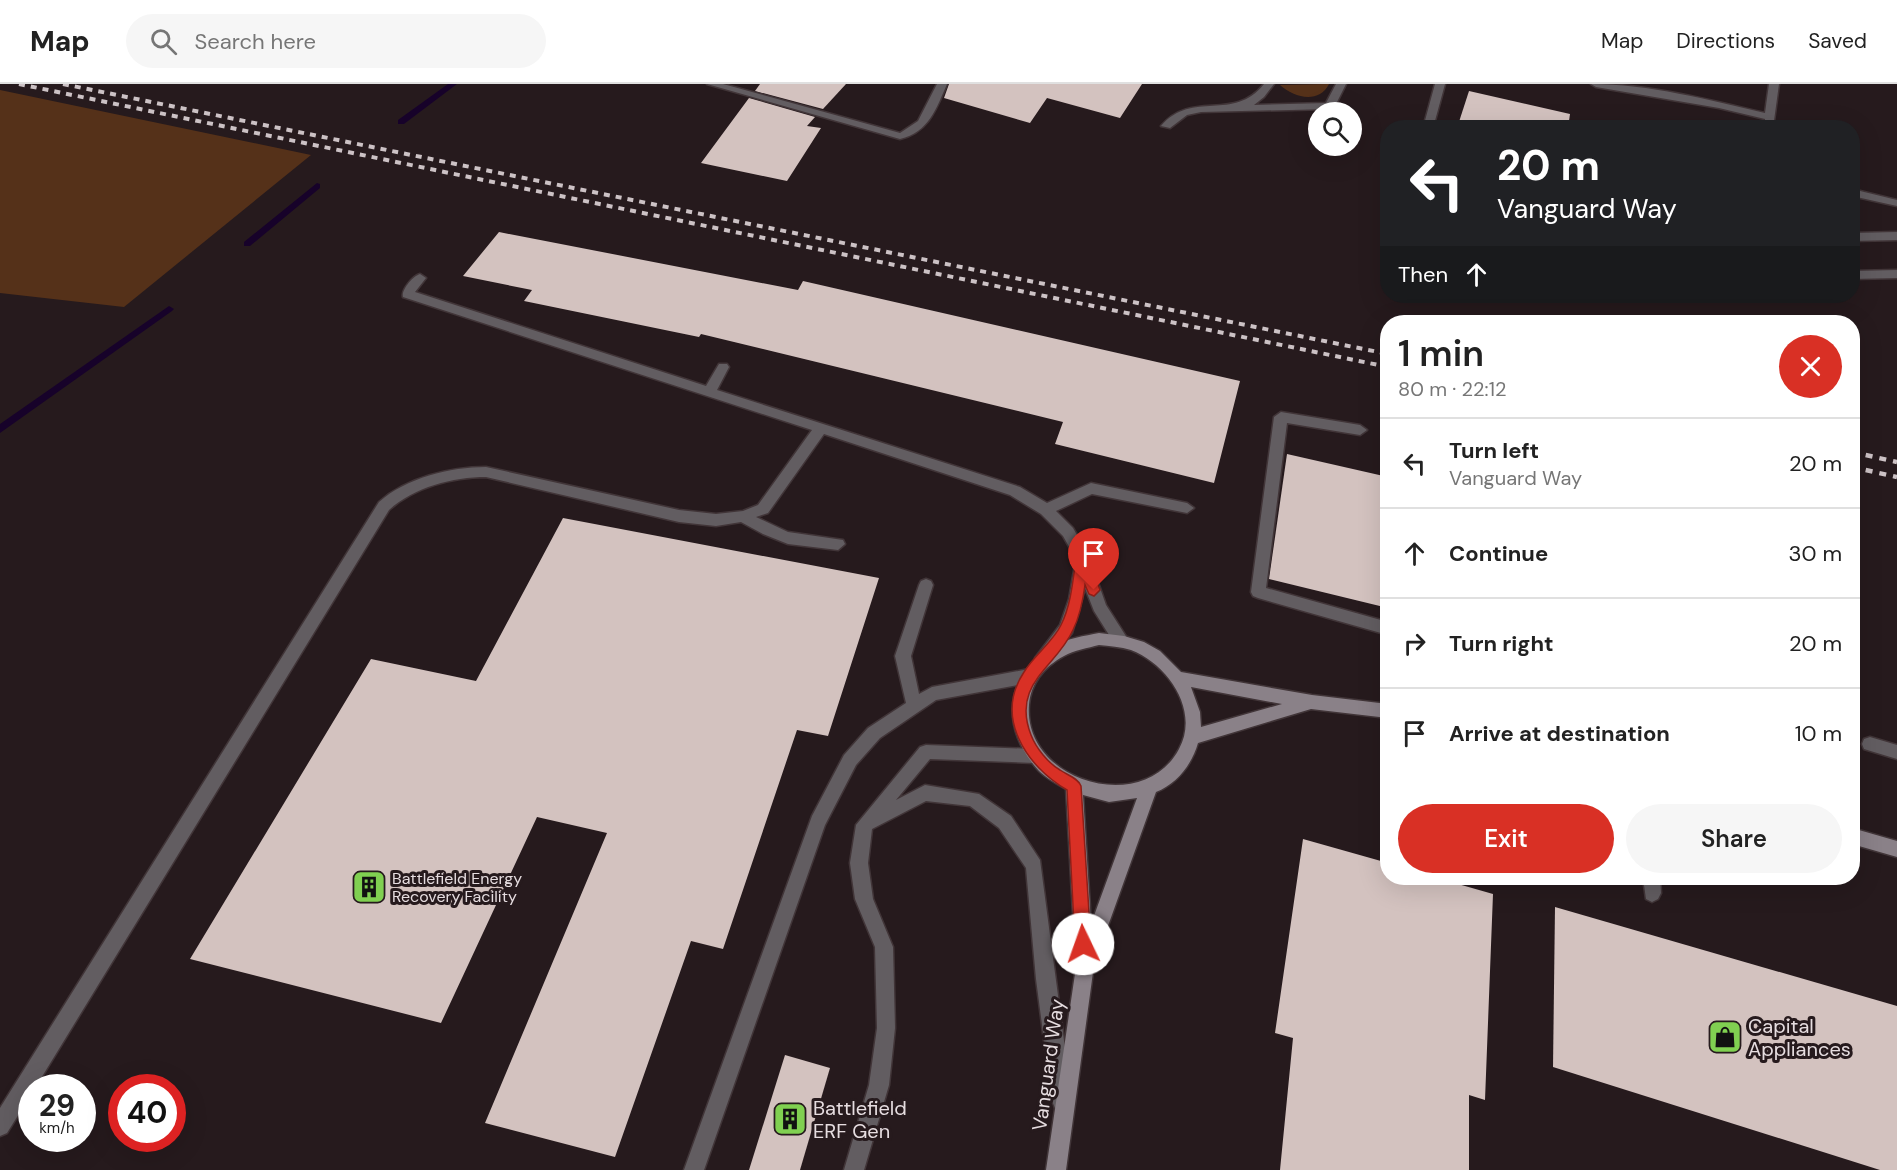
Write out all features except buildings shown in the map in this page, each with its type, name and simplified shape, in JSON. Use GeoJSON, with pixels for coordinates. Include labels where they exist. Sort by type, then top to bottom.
{"type":"FeatureCollection","features":[{"type":"Feature","properties":{"kind":"street"},"geometry":{"type":"LineString","coordinates":[[1099,639],[1120,641],[1154,654],[1179,678],[1192,706],[1193,737],[1188,753],[1178,767],[1149,788],[1111,795],[1074,786],[1052,774],[1035,756],[1024,736],[1020,715],[1021,695],[1029,676],[1044,658],[1060,647],[1079,641],[1099,639]]}},
{"type":"Feature","properties":{"kind":"street"},"geometry":{"type":"LineString","coordinates":[[1179,678],[1312,702],[1380,710]]}},
{"type":"Feature","properties":{"kind":"street"},"geometry":{"type":"LineString","coordinates":[[1193,737],[1312,702]]}},
{"type":"Feature","properties":{"kind":"street","name":"Vanguard Way"},"geometry":{"type":"LineString","coordinates":[[1056,1170],[1085,967],[1074,786]]}},
{"type":"Feature","properties":{"kind":"street","name":"Vanguard Way"},"geometry":{"type":"LineString","coordinates":[[1085,967],[1149,788]]}},
{"type":"Feature","properties":{"kind":"street"},"geometry":{"type":"LineString","coordinates":[[1860,838],[1897,849]]}},
{"type":"Feature","properties":{"kind":"lane"},"geometry":{"type":"LineString","coordinates":[[712,84],[900,136],[908,135],[921,128],[942,84]]}},
{"type":"Feature","properties":{"kind":"lane"},"geometry":{"type":"LineString","coordinates":[[1243,108],[1261,96],[1269,84]]}},
{"type":"Feature","properties":{"kind":"lane"},"geometry":{"type":"LineString","coordinates":[[1166,126],[1187,111],[1330,106],[1341,84]]}},
{"type":"Feature","properties":{"kind":"lane"},"geometry":{"type":"LineString","coordinates":[[1430,120],[1440,84]]}},
{"type":"Feature","properties":{"kind":"lane"},"geometry":{"type":"LineString","coordinates":[[1596,84],[1719,105],[1763,120]]}},
{"type":"Feature","properties":{"kind":"lane"},"geometry":{"type":"LineString","coordinates":[[1769,120],[1774,84]]}},
{"type":"Feature","properties":{"kind":"lane"},"geometry":{"type":"LineString","coordinates":[[1860,194],[1896,203]]}},
{"type":"Feature","properties":{"kind":"lane"},"geometry":{"type":"LineString","coordinates":[[1860,237],[1897,236]]}},
{"type":"Feature","properties":{"kind":"lane"},"geometry":{"type":"LineString","coordinates":[[1860,274],[1897,274]]}},
{"type":"Feature","properties":{"kind":"lane"},"geometry":{"type":"LineString","coordinates":[[420,278],[407,294],[1015,491],[1046,510],[1068,532],[1083,558],[1099,607],[1120,641]]}},
{"type":"Feature","properties":{"kind":"lane"},"geometry":{"type":"LineString","coordinates":[[710,391],[723,367]]}},
{"type":"Feature","properties":{"kind":"lane"},"geometry":{"type":"LineString","coordinates":[[1360,430],[1281,417],[1258,592],[1380,627]]}},
{"type":"Feature","properties":{"kind":"lane"},"geometry":{"type":"LineString","coordinates":[[0,1126],[384,506],[396,495],[449,475],[486,472],[679,516],[717,520],[743,516],[763,509],[822,427]]}},
{"type":"Feature","properties":{"kind":"lane"},"geometry":{"type":"LineString","coordinates":[[1046,510],[1091,488],[1187,508]]}},
{"type":"Feature","properties":{"kind":"lane"},"geometry":{"type":"LineString","coordinates":[[743,516],[766,531],[792,541],[838,544]]}},
{"type":"Feature","properties":{"kind":"lane"},"geometry":{"type":"LineString","coordinates":[[1044,658],[1067,628],[1076,599],[1083,558]]}},
{"type":"Feature","properties":{"kind":"lane"},"geometry":{"type":"LineString","coordinates":[[914,706],[903,656],[926,585]]}},
{"type":"Feature","properties":{"kind":"lane"},"geometry":{"type":"LineString","coordinates":[[694,1170],[818,822],[850,760],[873,733],[932,694],[1029,676]]}},
{"type":"Feature","properties":{"kind":"lane"},"geometry":{"type":"LineString","coordinates":[[1870,744],[1897,752]]}},
{"type":"Feature","properties":{"kind":"lane"},"geometry":{"type":"LineString","coordinates":[[854,1170],[879,1085],[886,1028],[884,947],[864,899],[859,862],[864,825],[926,752],[1035,756]]}},
{"type":"Feature","properties":{"kind":"lane"},"geometry":{"type":"LineString","coordinates":[[864,825],[925,793],[973,799],[1005,822],[1034,866],[1045,979],[1064,1116]]}},
{"type":"Feature","properties":{"kind":"shaded area"},"geometry":{"type":"Polygon","coordinates":[[[1329,84],[1325,90],[1313,97],[1299,96],[1280,85],[1329,84]]]}},
{"type":"Feature","properties":{"kind":"shaded area"},"geometry":{"type":"Polygon","coordinates":[[[0,90],[311,155],[124,307],[0,293],[0,90]]]}},
{"type":"Feature","properties":{"kind":"waterway"},"geometry":{"type":"LineString","coordinates":[[401,122],[453,84]]}},
{"type":"Feature","properties":{"kind":"waterway"},"geometry":{"type":"LineString","coordinates":[[247,244],[317,186]]}},
{"type":"Feature","properties":{"kind":"waterway"},"geometry":{"type":"LineString","coordinates":[[0,429],[169,309]]}},
{"type":"Feature","properties":{"kind":"railway"},"geometry":{"type":"LineString","coordinates":[[19,84],[1380,365]]}},
{"type":"Feature","properties":{"kind":"railway"},"geometry":{"type":"LineString","coordinates":[[63,84],[1380,352]]}},
{"type":"Feature","properties":{"kind":"railway"},"geometry":{"type":"LineString","coordinates":[[1860,454],[1897,462]]}},
{"type":"Feature","properties":{"kind":"railway"},"geometry":{"type":"LineString","coordinates":[[1860,469],[1897,477]]}},
{"type":"Feature","properties":{"kind":"place","name":"Battlefield Energy Recovery Facility"},"geometry":{"type":"Point","coordinates":[369,887]}},
{"type":"Feature","properties":{"kind":"place","name":"Capital Appliances"},"geometry":{"type":"Point","coordinates":[1725,1037]}},
{"type":"Feature","properties":{"kind":"place","name":"Battlefield ERF Gen"},"geometry":{"type":"Point","coordinates":[790,1119]}},
{"type":"Feature","properties":{"kind":"route"},"geometry":{"type":"LineString","coordinates":[[1083,944],[1074,786],[1052,774],[1035,756],[1024,736],[1020,715],[1021,695],[1029,676],[1067,628],[1076,599],[1083,558],[1094,590]]}}]}
